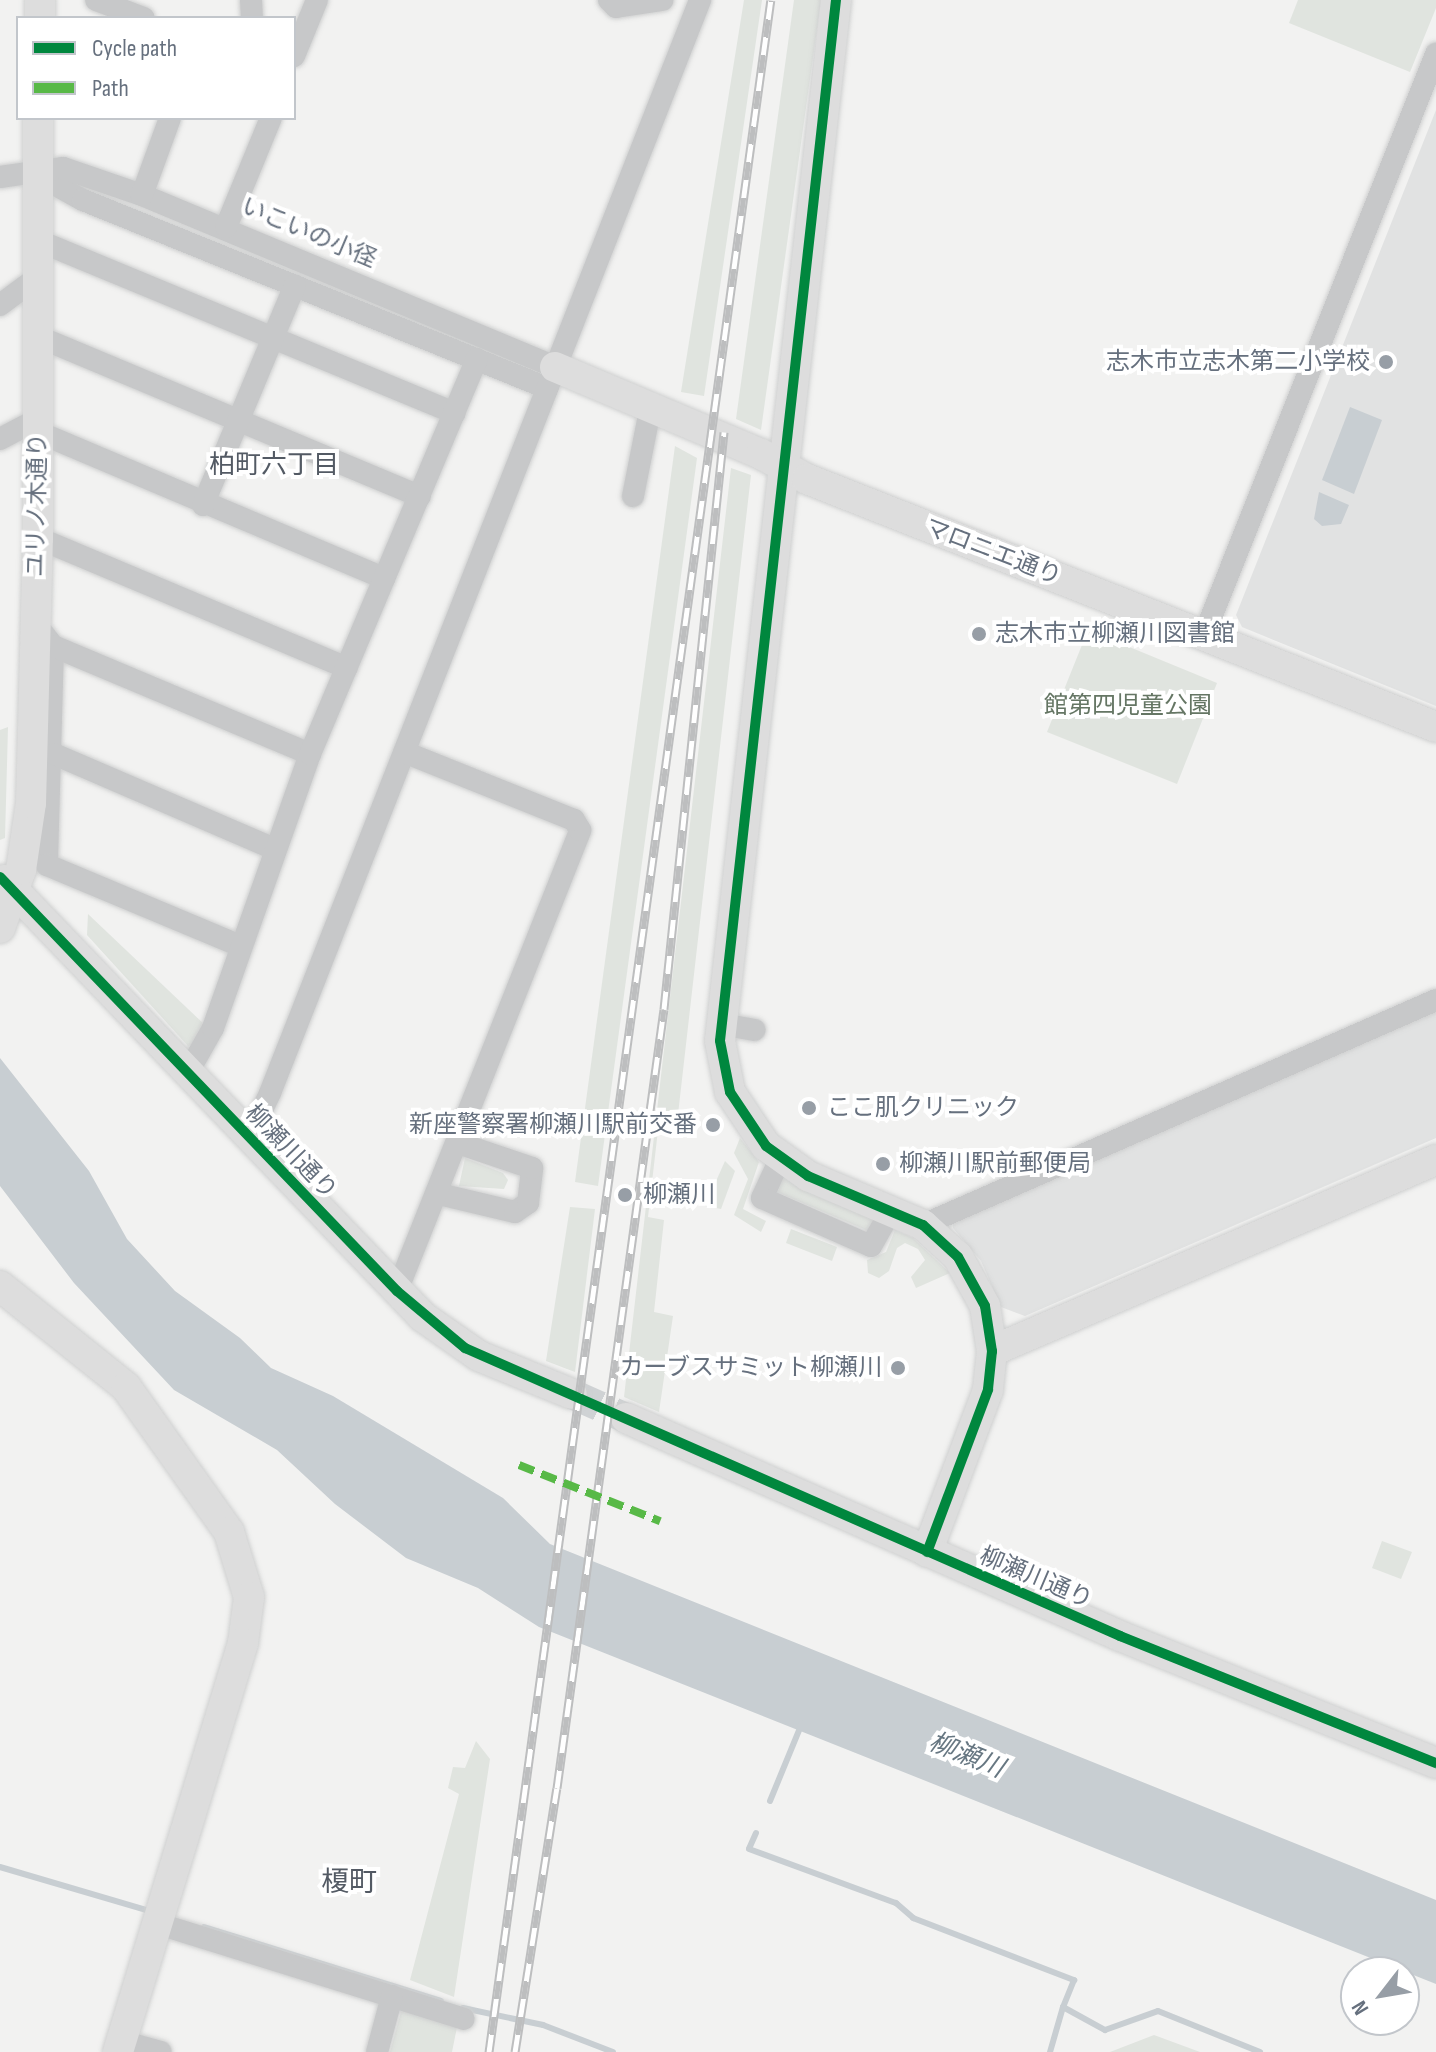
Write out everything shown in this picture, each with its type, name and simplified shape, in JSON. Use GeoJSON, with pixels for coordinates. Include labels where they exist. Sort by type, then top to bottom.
{"type":"FeatureCollection","features":[{"type":"Feature","properties":{"kind":"street"},"geometry":{"type":"LineString","coordinates":[[96,0],[139,16]]}},
{"type":"Feature","properties":{"kind":"street"},"geometry":{"type":"LineString","coordinates":[[296,51],[317,0]]}},
{"type":"Feature","properties":{"kind":"street"},"geometry":{"type":"LineString","coordinates":[[609,0],[616,7],[662,0]]}},
{"type":"Feature","properties":{"kind":"street"},"geometry":{"type":"LineString","coordinates":[[244,1132],[257,1120],[270,1093],[700,0]]}},
{"type":"Feature","properties":{"kind":"street"},"geometry":{"type":"LineString","coordinates":[[836,0],[721,1024],[721,1060],[730,1092],[753,1132],[780,1159],[808,1176],[892,1209],[923,1225],[949,1246],[972,1278],[985,1306],[992,1351],[983,1406],[927,1552]]}},
{"type":"Feature","properties":{"kind":"street"},"geometry":{"type":"LineString","coordinates":[[1204,635],[1436,54]]}},
{"type":"Feature","properties":{"kind":"street","name":"ユリノ木通り"},"geometry":{"type":"LineString","coordinates":[[0,928],[7,884],[31,803],[44,634],[38,538],[38,120]]}},
{"type":"Feature","properties":{"kind":"street"},"geometry":{"type":"LineString","coordinates":[[142,195],[169,120]]}},
{"type":"Feature","properties":{"kind":"street"},"geometry":{"type":"LineString","coordinates":[[226,227],[270,120]]}},
{"type":"Feature","properties":{"kind":"street","name":"いこいの小径"},"geometry":{"type":"LineString","coordinates":[[0,177],[63,168],[142,195],[226,227],[551,378]]}},
{"type":"Feature","properties":{"kind":"street"},"geometry":{"type":"LineString","coordinates":[[36,174],[83,200],[477,359],[551,378]]}},
{"type":"Feature","properties":{"kind":"street"},"geometry":{"type":"LineString","coordinates":[[39,241],[455,413]]}},
{"type":"Feature","properties":{"kind":"street"},"geometry":{"type":"LineString","coordinates":[[0,305],[39,276]]}},
{"type":"Feature","properties":{"kind":"street"},"geometry":{"type":"LineString","coordinates":[[203,505],[295,285]]}},
{"type":"Feature","properties":{"kind":"street"},"geometry":{"type":"LineString","coordinates":[[39,337],[420,496]]}},
{"type":"Feature","properties":{"kind":"street"},"geometry":{"type":"LineString","coordinates":[[187,1074],[213,1028],[310,754],[477,359]]}},
{"type":"Feature","properties":{"kind":"street","name":"マロニエ通り"},"geometry":{"type":"LineString","coordinates":[[551,378],[650,410],[1436,727]]}},
{"type":"Feature","properties":{"kind":"street"},"geometry":{"type":"LineString","coordinates":[[633,496],[650,410]]}},
{"type":"Feature","properties":{"kind":"street"},"geometry":{"type":"LineString","coordinates":[[0,439],[38,426],[203,505],[384,578]]}},
{"type":"Feature","properties":{"kind":"street"},"geometry":{"type":"LineString","coordinates":[[38,538],[347,668]]}},
{"type":"Feature","properties":{"kind":"street"},"geometry":{"type":"LineString","coordinates":[[241,946],[47,865],[54,754],[44,634],[310,754]]}},
{"type":"Feature","properties":{"kind":"street"},"geometry":{"type":"LineString","coordinates":[[397,1291],[439,1194],[580,830],[574,820],[404,752]]}},
{"type":"Feature","properties":{"kind":"street"},"geometry":{"type":"LineString","coordinates":[[54,754],[275,849]]}},
{"type":"Feature","properties":{"kind":"street","name":"柳瀬川通り"},"geometry":{"type":"LineString","coordinates":[[7,884],[397,1291],[465,1348],[572,1394]]}},
{"type":"Feature","properties":{"kind":"street"},"geometry":{"type":"LineString","coordinates":[[923,1225],[1436,1000]]}},
{"type":"Feature","properties":{"kind":"street"},"geometry":{"type":"LineString","coordinates":[[721,1024],[754,1030]]}},
{"type":"Feature","properties":{"kind":"street"},"geometry":{"type":"LineString","coordinates":[[439,1194],[515,1212],[528,1203],[532,1168],[458,1143]]}},
{"type":"Feature","properties":{"kind":"street"},"geometry":{"type":"LineString","coordinates":[[780,1159],[762,1198],[871,1246],[892,1209]]}},
{"type":"Feature","properties":{"kind":"street"},"geometry":{"type":"LineString","coordinates":[[992,1351],[1436,1160]]}},
{"type":"Feature","properties":{"kind":"street"},"geometry":{"type":"LineString","coordinates":[[0,1286],[126,1387],[219,1516],[244,1571],[249,1597],[243,1643],[119,2046],[161,2052]]}},
{"type":"Feature","properties":{"kind":"street","name":"柳瀬川通り"},"geometry":{"type":"LineString","coordinates":[[626,1418],[927,1552],[1436,1763]]}},
{"type":"Feature","properties":{"kind":"street"},"geometry":{"type":"LineString","coordinates":[[159,1924],[464,2019]]}},
{"type":"Feature","properties":{"kind":"street"},"geometry":{"type":"LineString","coordinates":[[377,2052],[392,1996]]}},
{"type":"Feature","properties":{"kind":"shaded area","name":"志木市立志木第二小学校"},"geometry":{"type":"Polygon","coordinates":[[[1436,110],[1436,706],[1242,627],[1236,615],[1436,110]]]}},
{"type":"Feature","properties":{"kind":"shaded area"},"geometry":{"type":"Polygon","coordinates":[[[1436,1008],[1436,1138],[1025,1316],[1001,1307],[981,1261],[953,1228],[953,1218],[1436,1008]]]}},
{"type":"Feature","properties":{"kind":"green space"},"geometry":{"type":"Polygon","coordinates":[[[744,0],[762,0],[704,396],[681,392],[744,0]]]}},
{"type":"Feature","properties":{"kind":"green space"},"geometry":{"type":"Polygon","coordinates":[[[794,0],[821,0],[761,430],[736,419],[794,0]]]}},
{"type":"Feature","properties":{"kind":"green space"},"geometry":{"type":"Polygon","coordinates":[[[1298,0],[1436,0],[1436,8],[1410,72],[1289,23],[1298,0]]]}},
{"type":"Feature","properties":{"kind":"green space"},"geometry":{"type":"Polygon","coordinates":[[[675,446],[697,458],[598,1186],[575,1182],[675,446]]]}},
{"type":"Feature","properties":{"kind":"green space"},"geometry":{"type":"Polygon","coordinates":[[[731,468],[751,475],[676,1132],[658,1130],[648,1217],[664,1220],[654,1312],[673,1316],[659,1412],[624,1397],[731,468]]]}},
{"type":"Feature","properties":{"kind":"green space","name":"館第四児童公園"},"geometry":{"type":"Polygon","coordinates":[[[1088,630],[1217,683],[1177,784],[1047,732],[1088,630]]]}},
{"type":"Feature","properties":{"kind":"green space"},"geometry":{"type":"Polygon","coordinates":[[[8,727],[5,838],[0,840],[0,730],[8,727]]]}},
{"type":"Feature","properties":{"kind":"green space"},"geometry":{"type":"Polygon","coordinates":[[[88,914],[206,1026],[199,1042],[188,1046],[87,935],[88,914]]]}},
{"type":"Feature","properties":{"kind":"green space"},"geometry":{"type":"Polygon","coordinates":[[[740,1138],[759,1162],[743,1209],[766,1221],[761,1232],[734,1215],[748,1179],[734,1153],[740,1138]]]}},
{"type":"Feature","properties":{"kind":"green space"},"geometry":{"type":"Polygon","coordinates":[[[465,1158],[503,1173],[508,1180],[504,1189],[459,1186],[465,1158]]]}},
{"type":"Feature","properties":{"kind":"green space"},"geometry":{"type":"Polygon","coordinates":[[[725,1161],[735,1171],[721,1209],[705,1206],[725,1161]]]}},
{"type":"Feature","properties":{"kind":"green space"},"geometry":{"type":"Polygon","coordinates":[[[778,1173],[876,1216],[871,1232],[772,1190],[778,1173]]]}},
{"type":"Feature","properties":{"kind":"green space"},"geometry":{"type":"Polygon","coordinates":[[[570,1207],[595,1209],[575,1372],[546,1361],[570,1207]]]}},
{"type":"Feature","properties":{"kind":"green space"},"geometry":{"type":"Polygon","coordinates":[[[791,1229],[837,1247],[832,1261],[786,1243],[791,1229]]]}},
{"type":"Feature","properties":{"kind":"green space"},"geometry":{"type":"Polygon","coordinates":[[[895,1230],[913,1238],[950,1273],[916,1288],[911,1277],[925,1260],[918,1249],[905,1243],[897,1248],[889,1271],[879,1278],[868,1273],[867,1260],[886,1252],[895,1230]]]}},
{"type":"Feature","properties":{"kind":"green space"},"geometry":{"type":"Polygon","coordinates":[[[1382,1541],[1412,1552],[1401,1579],[1372,1568],[1382,1541]]]}},
{"type":"Feature","properties":{"kind":"green space"},"geometry":{"type":"Polygon","coordinates":[[[476,1741],[490,1759],[454,1997],[410,1980],[459,1794],[448,1788],[453,1767],[465,1768],[476,1741]]]}},
{"type":"Feature","properties":{"kind":"green space"},"geometry":{"type":"Polygon","coordinates":[[[409,2008],[457,2027],[452,2052],[390,2052],[401,2012],[409,2008]]]}},
{"type":"Feature","properties":{"kind":"green space"},"geometry":{"type":"Polygon","coordinates":[[[1154,2035],[1200,2052],[1110,2052],[1154,2035]]]}},
{"type":"Feature","properties":{"kind":"water"},"geometry":{"type":"Polygon","coordinates":[[[1350,407],[1382,420],[1354,494],[1322,480],[1350,407]]]}},
{"type":"Feature","properties":{"kind":"water"},"geometry":{"type":"Polygon","coordinates":[[[1319,492],[1349,505],[1341,524],[1322,526],[1314,519],[1319,492]]]}},
{"type":"Feature","properties":{"kind":"water"},"geometry":{"type":"Polygon","coordinates":[[[0,1058],[89,1171],[127,1239],[175,1291],[240,1338],[271,1368],[333,1396],[503,1498],[550,1544],[1436,1900],[1436,1984],[1420,1978],[1420,1956],[1366,1956],[539,1627],[478,1588],[406,1558],[335,1504],[277,1450],[174,1390],[74,1283],[0,1186],[0,1058]]]}},
{"type":"Feature","properties":{"kind":"waterway"},"geometry":{"type":"LineString","coordinates":[[770,1801],[802,1723]]}},
{"type":"Feature","properties":{"kind":"waterway"},"geometry":{"type":"LineString","coordinates":[[756,1833],[749,1849],[896,1903],[913,1918],[1074,1980],[1063,2007]]}},
{"type":"Feature","properties":{"kind":"waterway"},"geometry":{"type":"LineString","coordinates":[[0,1867],[146,1910]]}},
{"type":"Feature","properties":{"kind":"waterway"},"geometry":{"type":"LineString","coordinates":[[204,1927],[441,2001]]}},
{"type":"Feature","properties":{"kind":"waterway"},"geometry":{"type":"LineString","coordinates":[[1050,2052],[1063,2007],[1105,2030],[1158,2011],[1260,2052]]}},
{"type":"Feature","properties":{"kind":"waterway"},"geometry":{"type":"LineString","coordinates":[[463,2008],[543,2025],[613,2052]]}},
{"type":"Feature","properties":{"kind":"tunnel"},"geometry":{"type":"LineString","coordinates":[[572,1394],[626,1418]]}},
{"type":"Feature","properties":{"kind":"railway"},"geometry":{"type":"LineString","coordinates":[[489,2052],[771,0]]}},
{"type":"Feature","properties":{"kind":"railway"},"geometry":{"type":"LineString","coordinates":[[515,2052],[557,1788],[664,1009],[724,432]]}},
{"type":"Feature","properties":{"kind":"marked path"},"geometry":{"type":"LineString","coordinates":[[519,1465],[660,1521]]}},
{"type":"Feature","properties":{"kind":"cycle path"},"geometry":{"type":"LineString","coordinates":[[836,0],[720,1041],[730,1092],[766,1146],[808,1176],[923,1225],[958,1257],[985,1306],[992,1351],[988,1390],[927,1552]]}},
{"type":"Feature","properties":{"kind":"cycle path"},"geometry":{"type":"LineString","coordinates":[[0,877],[397,1291],[465,1348],[1120,1636],[1436,1763]]}},
{"type":"Feature","properties":{"kind":"place","name":"志木市立志木第二小学校"},"geometry":{"type":"Point","coordinates":[1386,362]}},
{"type":"Feature","properties":{"kind":"place","name":"志木市立柳瀬川図書館"},"geometry":{"type":"Point","coordinates":[979,634]}},
{"type":"Feature","properties":{"kind":"place","name":"ここ肌クリニック"},"geometry":{"type":"Point","coordinates":[809,1108]}},
{"type":"Feature","properties":{"kind":"place","name":"新座警察署柳瀬川駅前交番"},"geometry":{"type":"Point","coordinates":[713,1125]}},
{"type":"Feature","properties":{"kind":"place","name":"柳瀬川駅前郵便局"},"geometry":{"type":"Point","coordinates":[883,1164]}},
{"type":"Feature","properties":{"kind":"place","name":"柳瀬川"},"geometry":{"type":"Point","coordinates":[625,1195]}},
{"type":"Feature","properties":{"kind":"place","name":"カーブスサミット柳瀬川"},"geometry":{"type":"Point","coordinates":[898,1368]}},
{"type":"Feature","properties":{"kind":"district","name":"柏町六丁目"},"geometry":{"type":"Point","coordinates":[274,466]}},
{"type":"Feature","properties":{"kind":"district","name":"榎町"},"geometry":{"type":"Point","coordinates":[349,1883]}}]}
